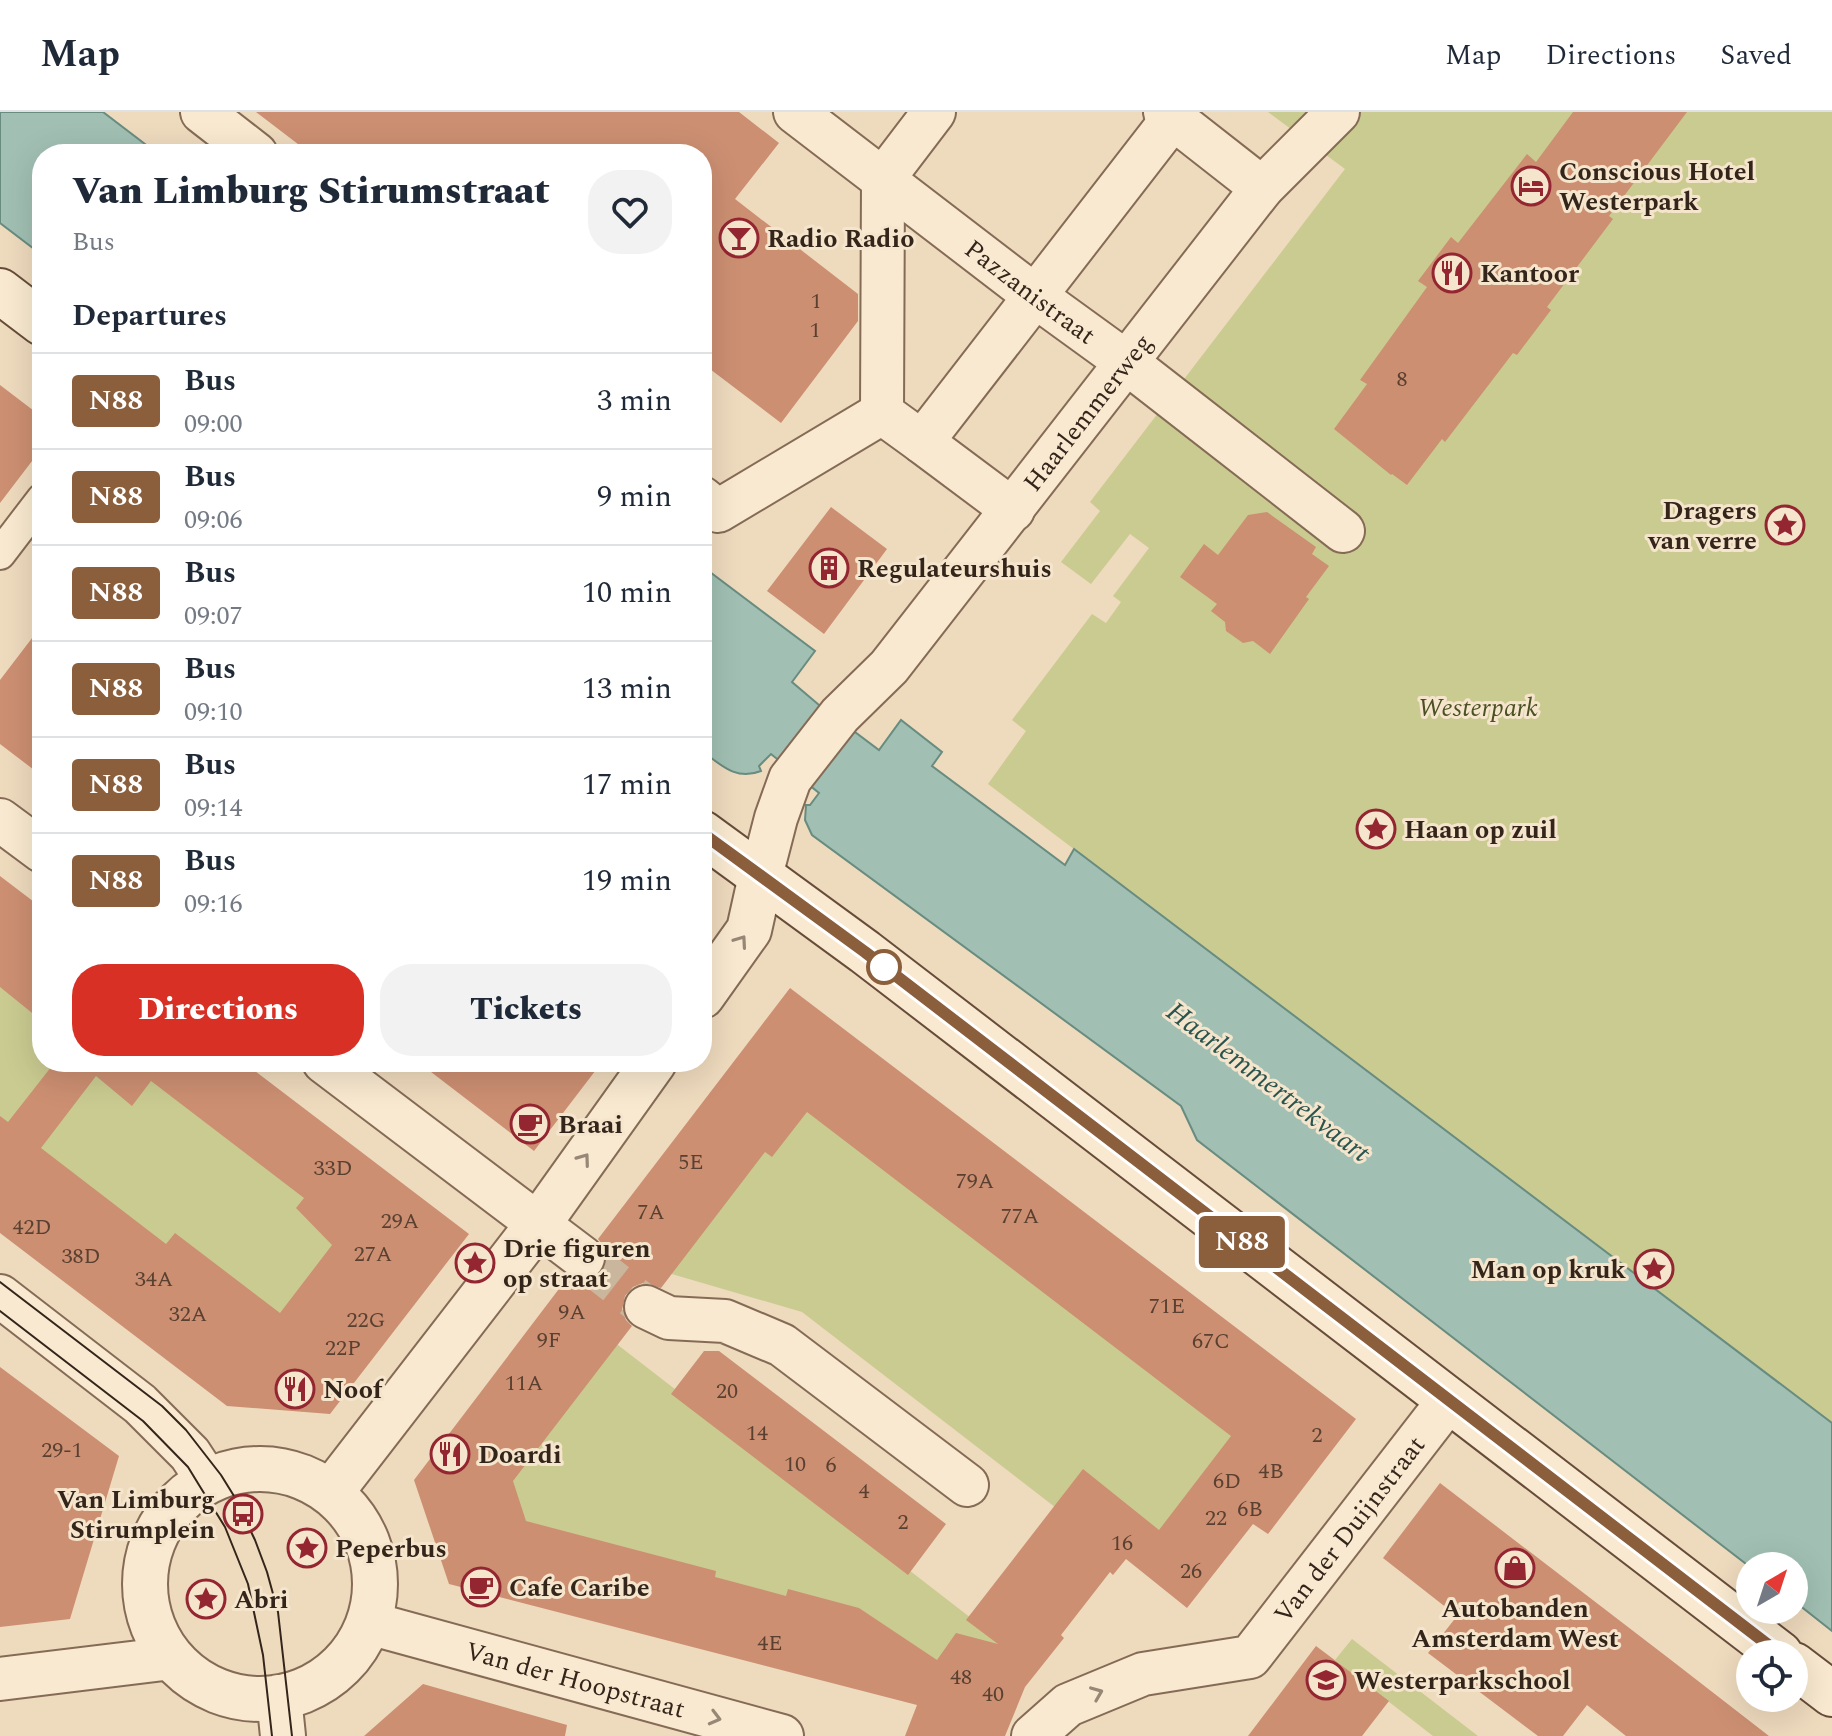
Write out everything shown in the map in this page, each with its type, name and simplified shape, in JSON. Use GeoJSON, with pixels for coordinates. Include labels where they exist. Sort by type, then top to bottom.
{"type":"FeatureCollection","features":[{"type":"Feature","properties":{"kind":"main road"},"geometry":{"type":"LineString","coordinates":[[0,291],[32,315]]}},
{"type":"Feature","properties":{"kind":"main road"},"geometry":{"type":"LineString","coordinates":[[712,840],[865,952],[1762,1640]]}},
{"type":"Feature","properties":{"kind":"main road"},"geometry":{"type":"LineString","coordinates":[[712,982],[749,930],[761,876]]}},
{"type":"Feature","properties":{"kind":"main road"},"geometry":{"type":"LineString","coordinates":[[331,1492],[539,1223],[647,1072]]}},
{"type":"Feature","properties":{"kind":"main road"},"geometry":{"type":"LineString","coordinates":[[268,1468],[301,1475],[331,1492],[356,1518],[372,1551],[376,1588],[369,1623],[357,1648],[339,1669],[316,1685],[287,1696],[281,1717],[251,1699],[221,1693],[194,1679],[172,1658],[151,1623],[144,1582],[152,1541],[173,1507],[207,1480],[235,1470],[268,1468]]}},
{"type":"Feature","properties":{"kind":"main road"},"geometry":{"type":"LineString","coordinates":[[1808,1676],[1832,1694]]}},
{"type":"Feature","properties":{"kind":"street"},"geometry":{"type":"LineString","coordinates":[[202,112],[243,144]]}},
{"type":"Feature","properties":{"kind":"street","name":"Pazzanistraat"},"geometry":{"type":"LineString","coordinates":[[795,112],[1126,362],[1343,531]]}},
{"type":"Feature","properties":{"kind":"street"},"geometry":{"type":"LineString","coordinates":[[882,413],[883,179],[934,112]]}},
{"type":"Feature","properties":{"kind":"street","name":"Haarlemmerweg"},"geometry":{"type":"LineString","coordinates":[[761,876],[790,779],[840,715],[889,667],[1262,188],[1338,112]]}},
{"type":"Feature","properties":{"kind":"street"},"geometry":{"type":"LineString","coordinates":[[922,442],[1169,115],[1262,188]]}},
{"type":"Feature","properties":{"kind":"street"},"geometry":{"type":"LineString","coordinates":[[882,413],[1013,510]]}},
{"type":"Feature","properties":{"kind":"street"},"geometry":{"type":"LineString","coordinates":[[712,506],[718,511],[882,413]]}},
{"type":"Feature","properties":{"kind":"street"},"geometry":{"type":"LineString","coordinates":[[0,554],[32,512]]}},
{"type":"Feature","properties":{"kind":"street"},"geometry":{"type":"LineString","coordinates":[[0,820],[32,844]]}},
{"type":"Feature","properties":{"kind":"street"},"geometry":{"type":"LineString","coordinates":[[337,1072],[583,1258]]}},
{"type":"Feature","properties":{"kind":"street"},"geometry":{"type":"LineString","coordinates":[[0,1296],[140,1404],[190,1454],[207,1480]]}},
{"type":"Feature","properties":{"kind":"street"},"geometry":{"type":"LineString","coordinates":[[646,1307],[669,1318],[725,1321],[782,1345],[967,1485]]}},
{"type":"Feature","properties":{"kind":"street","name":"Van der Duijnstraat"},"geometry":{"type":"LineString","coordinates":[[1033,1736],[1068,1705],[1143,1674],[1250,1657],[1449,1400]]}},
{"type":"Feature","properties":{"kind":"street","name":"Van der Hoopstraat"},"geometry":{"type":"LineString","coordinates":[[369,1623],[782,1736]]}},
{"type":"Feature","properties":{"kind":"street"},"geometry":{"type":"LineString","coordinates":[[0,1679],[172,1658]]}},
{"type":"Feature","properties":{"kind":"green space","name":"Westerpark"},"geometry":{"type":"Polygon","coordinates":[[[1268,112],[1832,112],[1832,1423],[988,784],[1026,731],[1012,720],[1092,614],[1106,623],[1121,602],[1113,596],[1149,548],[1130,534],[1091,584],[1061,562],[1100,511],[1090,502],[1345,169],[1268,112]]]}},
{"type":"Feature","properties":{"kind":"green space"},"geometry":{"type":"Polygon","coordinates":[[[0,953],[32,978],[32,1072],[152,1072],[398,1266],[301,1385],[0,1193],[0,953]]]}},
{"type":"Feature","properties":{"kind":"green space"},"geometry":{"type":"Polygon","coordinates":[[[811,1079],[1295,1451],[1192,1576],[1086,1531],[802,1312],[658,1270],[811,1079]]]}},
{"type":"Feature","properties":{"kind":"green space"},"geometry":{"type":"Polygon","coordinates":[[[605,1335],[1002,1642],[957,1693],[481,1553],[460,1493],[605,1335]]]}},
{"type":"Feature","properties":{"kind":"green space"},"geometry":{"type":"Polygon","coordinates":[[[1352,1639],[1478,1736],[1433,1736],[1335,1660],[1352,1639]]]}},
{"type":"Feature","properties":{"kind":"water"},"geometry":{"type":"Polygon","coordinates":[[[0,112],[103,112],[145,144],[32,144],[32,247],[0,223],[0,112]]]}},
{"type":"Feature","properties":{"kind":"water","name":"Haarlemmertrekvaart"},"geometry":{"type":"Polygon","coordinates":[[[712,574],[815,651],[792,682],[819,705],[879,750],[901,720],[942,752],[932,766],[1065,865],[1074,849],[1832,1423],[1832,1631],[1808,1612],[1808,1552],[1736,1552],[1736,1556],[1197,1140],[1181,1106],[812,835],[805,820],[806,805],[810,805],[819,793],[771,754],[759,766],[761,771],[744,774],[729,770],[712,758],[712,574]]]}},
{"type":"Feature","properties":{"kind":"building"},"geometry":{"type":"Polygon","coordinates":[[[256,112],[739,112],[779,143],[735,199],[858,294],[858,321],[781,423],[712,371],[712,144],[298,144],[256,112]]]}},
{"type":"Feature","properties":{"kind":"building"},"geometry":{"type":"Polygon","coordinates":[[[1573,112],[1687,112],[1609,216],[1613,219],[1547,307],[1551,310],[1407,485],[1334,429],[1367,384],[1360,380],[1427,287],[1418,281],[1451,237],[1458,243],[1527,154],[1536,162],[1573,112]]]}},
{"type":"Feature","properties":{"kind":"building"},"geometry":{"type":"Polygon","coordinates":[[[0,385],[32,409],[32,461],[0,503],[0,385]]]}},
{"type":"Feature","properties":{"kind":"building","name":"Regulateurshuis"},"geometry":{"type":"Polygon","coordinates":[[[831,507],[887,549],[824,634],[767,591],[831,507]]]}},
{"type":"Feature","properties":{"kind":"building"},"geometry":{"type":"Polygon","coordinates":[[[1267,512],[1316,547],[1312,554],[1329,566],[1270,654],[1253,641],[1243,643],[1226,631],[1225,622],[1211,611],[1217,604],[1180,577],[1204,544],[1218,555],[1248,515],[1267,512]]]}},
{"type":"Feature","properties":{"kind":"building"},"geometry":{"type":"Polygon","coordinates":[[[32,638],[32,768],[0,744],[0,680],[32,638]]]}},
{"type":"Feature","properties":{"kind":"building"},"geometry":{"type":"Polygon","coordinates":[[[0,876],[32,900],[32,1013],[0,987],[0,876]]]}},
{"type":"Feature","properties":{"kind":"building"},"geometry":{"type":"Polygon","coordinates":[[[790,988],[1356,1419],[1268,1534],[1253,1524],[1187,1608],[1126,1559],[1113,1575],[1110,1572],[1025,1687],[1005,1736],[905,1736],[917,1705],[449,1584],[414,1480],[568,1277],[581,1282],[592,1280],[602,1273],[607,1260],[605,1248],[598,1239],[790,988]],[[807,1112],[772,1157],[765,1152],[661,1288],[643,1283],[633,1287],[625,1296],[622,1310],[632,1326],[513,1481],[526,1521],[716,1571],[715,1577],[786,1596],[788,1589],[859,1608],[937,1660],[956,1633],[998,1644],[966,1620],[1083,1469],[1159,1530],[1231,1436],[807,1112]]]}},
{"type":"Feature","properties":{"kind":"building"},"geometry":{"type":"Polygon","coordinates":[[[47,1072],[256,1072],[469,1234],[330,1414],[227,1406],[0,1233],[0,1116],[8,1122],[47,1072]],[[96,1076],[41,1148],[166,1244],[175,1233],[280,1313],[332,1245],[296,1208],[304,1198],[151,1081],[132,1106],[96,1076]]]}},
{"type":"Feature","properties":{"kind":"building"},"geometry":{"type":"Polygon","coordinates":[[[431,1072],[594,1072],[534,1151],[431,1072]]]}},
{"type":"Feature","properties":{"kind":"building"},"geometry":{"type":"Polygon","coordinates":[[[704,1351],[719,1351],[946,1524],[908,1575],[671,1394],[704,1351]]]}},
{"type":"Feature","properties":{"kind":"building"},"geometry":{"type":"Polygon","coordinates":[[[0,1367],[119,1456],[70,1619],[0,1627],[0,1367]]]}},
{"type":"Feature","properties":{"kind":"building"},"geometry":{"type":"Polygon","coordinates":[[[1440,1483],[1769,1736],[1626,1736],[1587,1705],[1563,1736],[1538,1736],[1428,1653],[1457,1616],[1383,1558],[1440,1483]]]}},
{"type":"Feature","properties":{"kind":"building","name":"Westerparkschool"},"geometry":{"type":"Polygon","coordinates":[[[1316,1646],[1389,1701],[1362,1736],[1248,1736],[1316,1646]]]}},
{"type":"Feature","properties":{"kind":"building"},"geometry":{"type":"Polygon","coordinates":[[[423,1684],[567,1725],[565,1736],[364,1736],[423,1684]]]}},
{"type":"Feature","properties":{"kind":"tunnel"},"geometry":{"type":"LineString","coordinates":[[583,1258],[646,1307]]}},
{"type":"Feature","properties":{"kind":"tram line"},"geometry":{"type":"LineString","coordinates":[[0,1282],[162,1406],[186,1430],[221,1475],[255,1540],[278,1612],[292,1736]]}},
{"type":"Feature","properties":{"kind":"tram line"},"geometry":{"type":"LineString","coordinates":[[0,1311],[143,1421],[188,1467],[225,1527],[248,1584],[263,1655],[272,1736]]}},
{"type":"Feature","properties":{"kind":"bus line","name":"N88"},"geometry":{"type":"LineString","coordinates":[[712,840],[865,952],[1762,1640]]}},
{"type":"Feature","properties":{"kind":"place","name":"Conscious Hotel Westerpark"},"geometry":{"type":"Point","coordinates":[1531,186]}},
{"type":"Feature","properties":{"kind":"place","name":"Radio Radio"},"geometry":{"type":"Point","coordinates":[739,238]}},
{"type":"Feature","properties":{"kind":"place","name":"Kantoor"},"geometry":{"type":"Point","coordinates":[1452,273]}},
{"type":"Feature","properties":{"kind":"place","name":"Dragers van verre"},"geometry":{"type":"Point","coordinates":[1785,525]}},
{"type":"Feature","properties":{"kind":"place","name":"Regulateurshuis"},"geometry":{"type":"Point","coordinates":[829,568]}},
{"type":"Feature","properties":{"kind":"place","name":"Haan op zuil"},"geometry":{"type":"Point","coordinates":[1376,829]}},
{"type":"Feature","properties":{"kind":"place","name":"Braai"},"geometry":{"type":"Point","coordinates":[530,1124]}},
{"type":"Feature","properties":{"kind":"place","name":"Drie figuren op straat"},"geometry":{"type":"Point","coordinates":[475,1263]}},
{"type":"Feature","properties":{"kind":"place","name":"Man op kruk"},"geometry":{"type":"Point","coordinates":[1654,1269]}},
{"type":"Feature","properties":{"kind":"place","name":"Noof"},"geometry":{"type":"Point","coordinates":[295,1389]}},
{"type":"Feature","properties":{"kind":"place","name":"Doardi"},"geometry":{"type":"Point","coordinates":[450,1454]}},
{"type":"Feature","properties":{"kind":"place","name":"Van Limburg Stirumplein"},"geometry":{"type":"Point","coordinates":[243,1514]}},
{"type":"Feature","properties":{"kind":"place","name":"Peperbus"},"geometry":{"type":"Point","coordinates":[307,1548]}},
{"type":"Feature","properties":{"kind":"place","name":"Autobanden Amsterdam West"},"geometry":{"type":"Point","coordinates":[1515,1568]}},
{"type":"Feature","properties":{"kind":"place","name":"Cafe Caribe"},"geometry":{"type":"Point","coordinates":[481,1587]}},
{"type":"Feature","properties":{"kind":"place","name":"Abri"},"geometry":{"type":"Point","coordinates":[206,1599]}},
{"type":"Feature","properties":{"kind":"place","name":"Westerparkschool"},"geometry":{"type":"Point","coordinates":[1326,1680]}}]}
